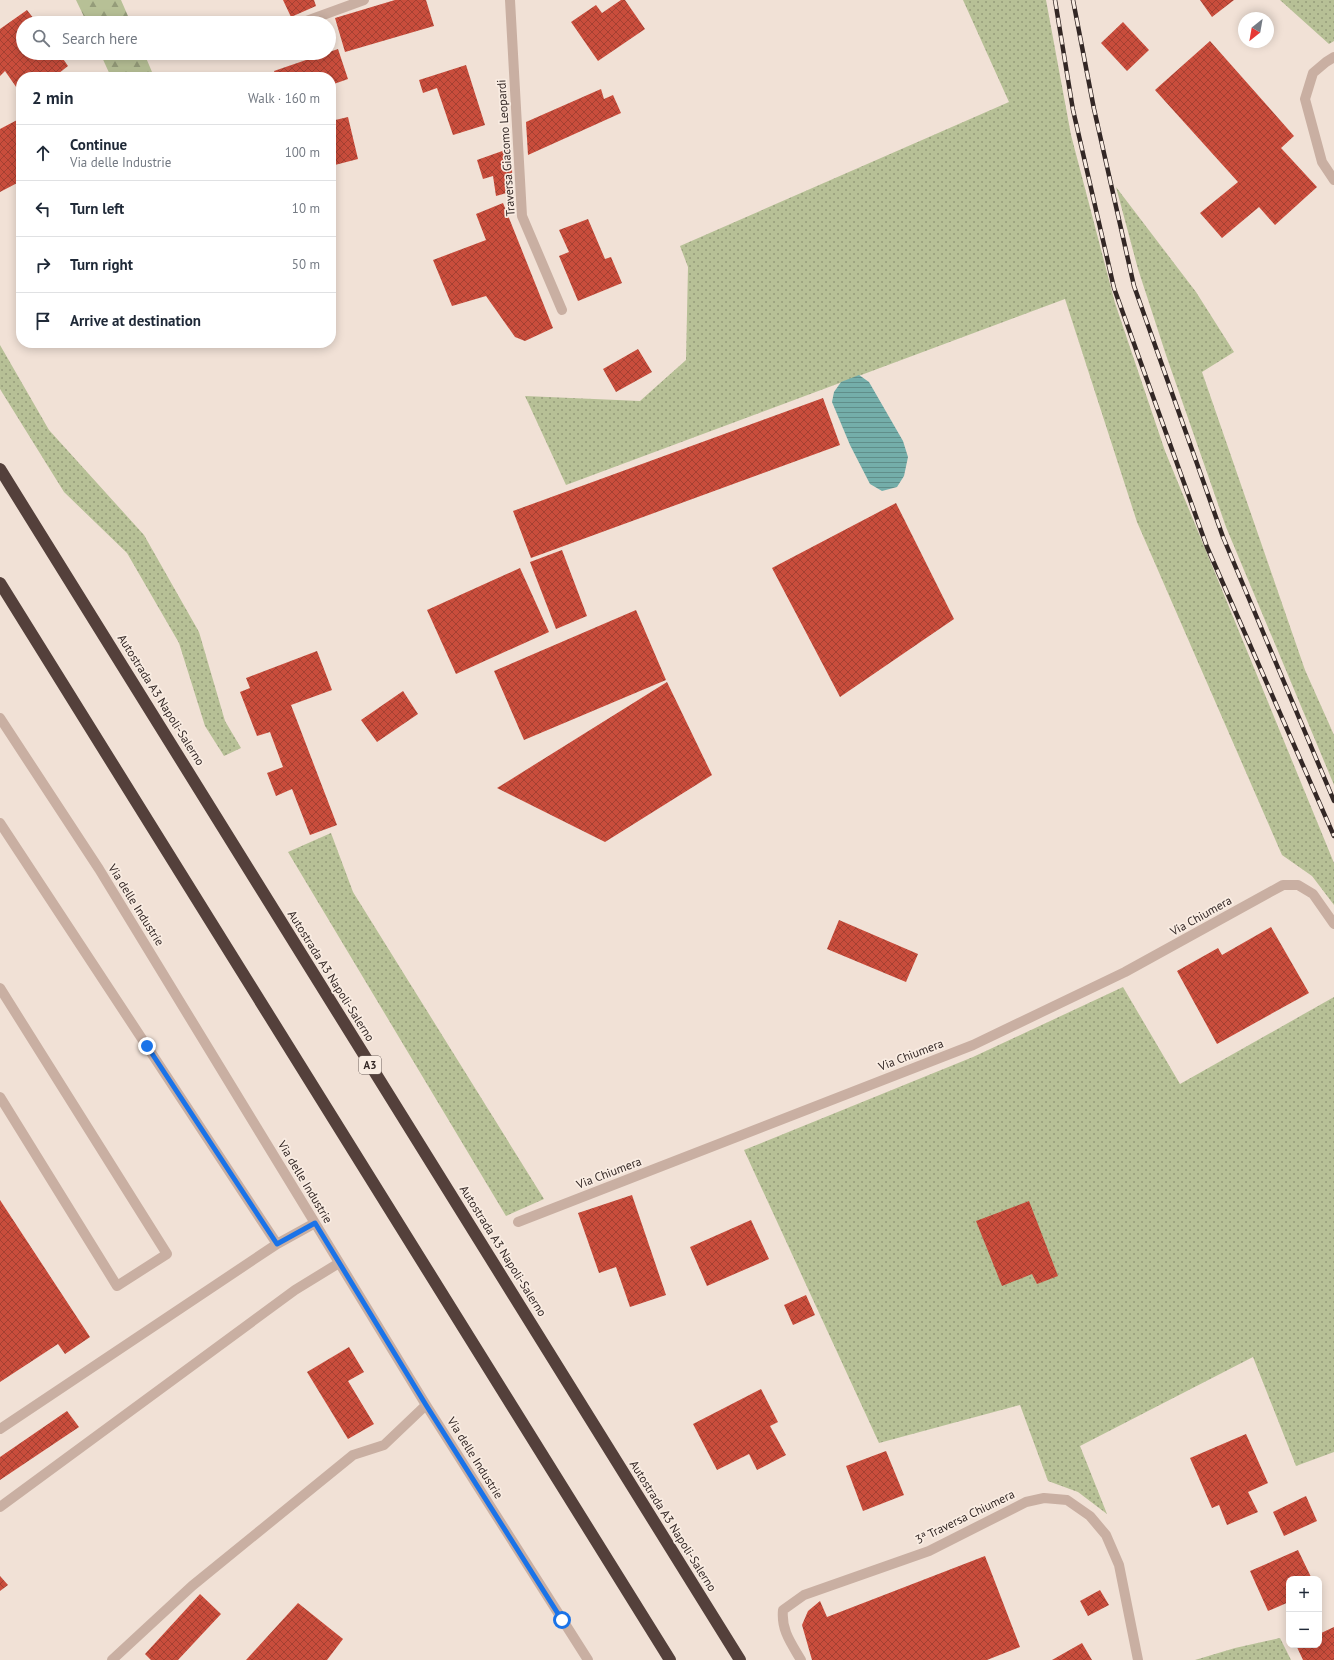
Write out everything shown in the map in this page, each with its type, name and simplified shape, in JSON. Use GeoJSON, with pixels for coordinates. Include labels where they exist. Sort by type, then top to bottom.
{"type":"FeatureCollection","features":[{"type":"Feature","properties":{"kind":"highway","name":"Autostrada A3 Napoli-Salerno"},"geometry":{"type":"LineString","coordinates":[[0,469],[740,1660]]}},
{"type":"Feature","properties":{"kind":"highway"},"geometry":{"type":"LineString","coordinates":[[0,583],[670,1660]]}},
{"type":"Feature","properties":{"kind":"street"},"geometry":{"type":"LineString","coordinates":[[320,16],[364,0]]}},
{"type":"Feature","properties":{"kind":"street","name":"Traversa Giacomo Leopardi"},"geometry":{"type":"LineString","coordinates":[[510,0],[522,216],[562,310]]}},
{"type":"Feature","properties":{"kind":"street"},"geometry":{"type":"LineString","coordinates":[[1334,57],[1313,73],[1305,99],[1322,162],[1334,180]]}},
{"type":"Feature","properties":{"kind":"street","name":"Via delle Industrie"},"geometry":{"type":"LineString","coordinates":[[0,718],[99,869],[426,1405],[588,1660]]}},
{"type":"Feature","properties":{"kind":"street"},"geometry":{"type":"LineString","coordinates":[[0,823],[277,1244]]}},
{"type":"Feature","properties":{"kind":"street","name":"Via Chiumera"},"geometry":{"type":"LineString","coordinates":[[518,1222],[973,1045],[1125,972],[1283,885],[1298,885],[1313,894],[1334,924]]}},
{"type":"Feature","properties":{"kind":"street"},"geometry":{"type":"LineString","coordinates":[[0,988],[167,1254],[117,1286],[0,1097]]}},
{"type":"Feature","properties":{"kind":"street"},"geometry":{"type":"LineString","coordinates":[[0,1429],[277,1244],[315,1223]]}},
{"type":"Feature","properties":{"kind":"street"},"geometry":{"type":"LineString","coordinates":[[0,1507],[295,1290],[339,1263]]}},
{"type":"Feature","properties":{"kind":"street"},"geometry":{"type":"LineString","coordinates":[[112,1660],[192,1586],[353,1455],[384,1445],[426,1405]]}},
{"type":"Feature","properties":{"kind":"street","name":"3ª Traversa Chiumera"},"geometry":{"type":"LineString","coordinates":[[801,1660],[787,1636],[782,1621],[783,1610],[804,1595],[929,1551],[1026,1502],[1044,1498],[1067,1500],[1090,1516],[1106,1535],[1119,1565],[1138,1660]]}},
{"type":"Feature","properties":{"kind":"green space"},"geometry":{"type":"Polygon","coordinates":[[[76,0],[121,0],[128,16],[84,16],[76,0]]]}},
{"type":"Feature","properties":{"kind":"green space"},"geometry":{"type":"Polygon","coordinates":[[[963,0],[1046,0],[1071,135],[1115,303],[1165,451],[1334,863],[1334,905],[1312,876],[1282,855],[1137,522],[1065,299],[566,485],[525,396],[640,401],[686,360],[688,267],[680,246],[1009,102],[963,0]]]}},
{"type":"Feature","properties":{"kind":"green space"},"geometry":{"type":"Polygon","coordinates":[[[1280,0],[1334,0],[1334,41],[1329,44],[1280,0]]]}},
{"type":"Feature","properties":{"kind":"green space"},"geometry":{"type":"Polygon","coordinates":[[[103,60],[147,60],[152,72],[109,72],[103,60]]]}},
{"type":"Feature","properties":{"kind":"green space"},"geometry":{"type":"Polygon","coordinates":[[[1116,187],[1196,292],[1234,352],[1202,372],[1305,670],[1334,735],[1334,785],[1226,527],[1166,355],[1138,269],[1116,187]]]}},
{"type":"Feature","properties":{"kind":"green space"},"geometry":{"type":"Polygon","coordinates":[[[0,345],[49,430],[144,535],[199,632],[225,721],[241,748],[224,756],[205,726],[179,643],[127,553],[64,492],[0,389],[0,345]]]}},
{"type":"Feature","properties":{"kind":"green space"},"geometry":{"type":"Polygon","coordinates":[[[331,833],[353,892],[544,1199],[506,1216],[288,852],[331,833]]]}},
{"type":"Feature","properties":{"kind":"green space"},"geometry":{"type":"Polygon","coordinates":[[[1123,987],[1180,1084],[1334,997],[1334,1452],[1296,1466],[1253,1357],[1080,1446],[1107,1514],[1078,1492],[1048,1481],[1020,1405],[879,1443],[744,1150],[973,1057],[1123,987]]]}},
{"type":"Feature","properties":{"kind":"green space"},"geometry":{"type":"Polygon","coordinates":[[[1280,1638],[1291,1660],[1195,1660],[1235,1648],[1280,1638]]]}},
{"type":"Feature","properties":{"kind":"water"},"geometry":{"type":"Polygon","coordinates":[[[859,375],[869,382],[903,441],[908,457],[904,476],[897,487],[882,491],[870,484],[850,445],[832,402],[834,392],[841,382],[859,375]]]}},
{"type":"Feature","properties":{"kind":"building"},"geometry":{"type":"Polygon","coordinates":[[[283,0],[314,0],[316,6],[291,16],[283,0]]]}},
{"type":"Feature","properties":{"kind":"building"},"geometry":{"type":"Polygon","coordinates":[[[395,0],[426,0],[434,26],[345,52],[336,18],[395,0]]]}},
{"type":"Feature","properties":{"kind":"building"},"geometry":{"type":"Polygon","coordinates":[[[621,0],[625,0],[645,29],[598,61],[571,22],[596,5],[602,13],[621,0]]]}},
{"type":"Feature","properties":{"kind":"building"},"geometry":{"type":"Polygon","coordinates":[[[1200,0],[1234,0],[1212,17],[1200,0]]]}},
{"type":"Feature","properties":{"kind":"building"},"geometry":{"type":"Polygon","coordinates":[[[27,10],[32,16],[18,16],[27,10]]]}},
{"type":"Feature","properties":{"kind":"building"},"geometry":{"type":"Polygon","coordinates":[[[16,18],[16,60],[64,60],[68,66],[60,72],[16,72],[16,87],[5,71],[0,76],[0,29],[16,18]]]}},
{"type":"Feature","properties":{"kind":"building"},"geometry":{"type":"Polygon","coordinates":[[[1123,22],[1149,50],[1127,71],[1101,43],[1123,22]]]}},
{"type":"Feature","properties":{"kind":"building"},"geometry":{"type":"Polygon","coordinates":[[[1210,41],[1294,136],[1281,148],[1317,187],[1275,225],[1259,207],[1222,238],[1200,213],[1238,182],[1155,90],[1210,41]]]}},
{"type":"Feature","properties":{"kind":"building"},"geometry":{"type":"Polygon","coordinates":[[[338,49],[348,79],[336,83],[336,72],[274,72],[306,60],[336,60],[336,50],[338,49]]]}},
{"type":"Feature","properties":{"kind":"building"},"geometry":{"type":"Polygon","coordinates":[[[466,65],[485,125],[453,135],[437,88],[423,93],[419,80],[466,65]]]}},
{"type":"Feature","properties":{"kind":"building"},"geometry":{"type":"Polygon","coordinates":[[[601,89],[604,99],[613,95],[621,113],[528,155],[526,122],[601,89]]]}},
{"type":"Feature","properties":{"kind":"building"},"geometry":{"type":"Polygon","coordinates":[[[348,117],[358,159],[336,165],[336,120],[348,117]]]}},
{"type":"Feature","properties":{"kind":"building"},"geometry":{"type":"Polygon","coordinates":[[[16,121],[16,184],[0,192],[0,129],[16,121]]]}},
{"type":"Feature","properties":{"kind":"building"},"geometry":{"type":"Polygon","coordinates":[[[511,148],[513,191],[496,196],[493,176],[483,179],[477,160],[511,148]]]}},
{"type":"Feature","properties":{"kind":"building"},"geometry":{"type":"Polygon","coordinates":[[[503,203],[553,328],[525,341],[515,337],[486,296],[452,306],[433,260],[486,240],[476,214],[503,203]]]}},
{"type":"Feature","properties":{"kind":"building"},"geometry":{"type":"Polygon","coordinates":[[[588,219],[605,259],[611,257],[622,283],[578,301],[559,256],[569,252],[559,230],[588,219]]]}},
{"type":"Feature","properties":{"kind":"building"},"geometry":{"type":"Polygon","coordinates":[[[638,349],[652,372],[616,392],[603,369],[638,349]]]}},
{"type":"Feature","properties":{"kind":"building"},"geometry":{"type":"Polygon","coordinates":[[[823,398],[840,445],[531,558],[513,511],[823,398]]]}},
{"type":"Feature","properties":{"kind":"building"},"geometry":{"type":"Polygon","coordinates":[[[896,503],[954,619],[840,697],[772,568],[896,503]]]}},
{"type":"Feature","properties":{"kind":"building"},"geometry":{"type":"Polygon","coordinates":[[[562,550],[587,616],[556,629],[530,562],[562,550]]]}},
{"type":"Feature","properties":{"kind":"building"},"geometry":{"type":"Polygon","coordinates":[[[520,568],[549,632],[456,674],[427,610],[520,568]]]}},
{"type":"Feature","properties":{"kind":"building"},"geometry":{"type":"Polygon","coordinates":[[[636,610],[666,680],[524,740],[494,671],[636,610]]]}},
{"type":"Feature","properties":{"kind":"building"},"geometry":{"type":"Polygon","coordinates":[[[317,651],[332,690],[291,705],[337,825],[310,835],[292,789],[276,796],[267,773],[283,767],[270,732],[257,736],[240,692],[250,688],[246,678],[317,651]]]}},
{"type":"Feature","properties":{"kind":"building"},"geometry":{"type":"Polygon","coordinates":[[[667,682],[712,775],[605,842],[497,788],[667,682]]]}},
{"type":"Feature","properties":{"kind":"building"},"geometry":{"type":"Polygon","coordinates":[[[403,691],[418,714],[377,742],[361,720],[403,691]]]}},
{"type":"Feature","properties":{"kind":"building"},"geometry":{"type":"Polygon","coordinates":[[[839,920],[918,954],[906,982],[827,949],[839,920]]]}},
{"type":"Feature","properties":{"kind":"building"},"geometry":{"type":"Polygon","coordinates":[[[1271,927],[1309,993],[1217,1044],[1177,971],[1218,948],[1222,955],[1271,927]]]}},
{"type":"Feature","properties":{"kind":"building"},"geometry":{"type":"Polygon","coordinates":[[[632,1195],[666,1295],[630,1307],[616,1267],[599,1273],[578,1213],[632,1195]]]}},
{"type":"Feature","properties":{"kind":"building"},"geometry":{"type":"Polygon","coordinates":[[[0,1200],[90,1337],[65,1354],[58,1344],[0,1382],[0,1200]]]}},
{"type":"Feature","properties":{"kind":"building"},"geometry":{"type":"Polygon","coordinates":[[[1029,1201],[1058,1276],[1037,1284],[1032,1274],[1002,1286],[976,1221],[1029,1201]]]}},
{"type":"Feature","properties":{"kind":"building"},"geometry":{"type":"Polygon","coordinates":[[[751,1220],[769,1259],[707,1286],[690,1247],[751,1220]]]}},
{"type":"Feature","properties":{"kind":"building"},"geometry":{"type":"Polygon","coordinates":[[[806,1295],[815,1315],[793,1325],[784,1305],[806,1295]]]}},
{"type":"Feature","properties":{"kind":"building"},"geometry":{"type":"Polygon","coordinates":[[[349,1347],[364,1372],[348,1381],[374,1424],[348,1439],[307,1372],[349,1347]]]}},
{"type":"Feature","properties":{"kind":"building"},"geometry":{"type":"Polygon","coordinates":[[[761,1389],[778,1422],[770,1426],[786,1455],[757,1470],[749,1454],[717,1470],[693,1424],[761,1389]]]}},
{"type":"Feature","properties":{"kind":"building"},"geometry":{"type":"Polygon","coordinates":[[[67,1411],[79,1427],[0,1480],[0,1457],[67,1411]]]}},
{"type":"Feature","properties":{"kind":"building"},"geometry":{"type":"Polygon","coordinates":[[[1246,1434],[1268,1483],[1248,1492],[1258,1512],[1227,1525],[1219,1505],[1212,1508],[1190,1458],[1246,1434]]]}},
{"type":"Feature","properties":{"kind":"building"},"geometry":{"type":"Polygon","coordinates":[[[886,1451],[904,1495],[863,1511],[846,1466],[886,1451]]]}},
{"type":"Feature","properties":{"kind":"building"},"geometry":{"type":"Polygon","coordinates":[[[1306,1496],[1317,1521],[1284,1536],[1273,1512],[1306,1496]]]}},
{"type":"Feature","properties":{"kind":"building"},"geometry":{"type":"Polygon","coordinates":[[[1298,1550],[1311,1576],[1286,1576],[1286,1603],[1268,1611],[1250,1571],[1298,1550]]]}},
{"type":"Feature","properties":{"kind":"building"},"geometry":{"type":"Polygon","coordinates":[[[985,1556],[1020,1647],[987,1660],[812,1660],[802,1625],[808,1611],[820,1601],[827,1617],[985,1556]]]}},
{"type":"Feature","properties":{"kind":"building"},"geometry":{"type":"Polygon","coordinates":[[[0,1576],[8,1585],[0,1591],[0,1576]]]}},
{"type":"Feature","properties":{"kind":"building"},"geometry":{"type":"Polygon","coordinates":[[[1100,1590],[1109,1605],[1088,1616],[1080,1601],[1100,1590]]]}},
{"type":"Feature","properties":{"kind":"building"},"geometry":{"type":"Polygon","coordinates":[[[200,1594],[221,1614],[178,1660],[151,1660],[145,1654],[200,1594]]]}},
{"type":"Feature","properties":{"kind":"building"},"geometry":{"type":"Polygon","coordinates":[[[298,1603],[343,1639],[327,1660],[246,1660],[298,1603]]]}},
{"type":"Feature","properties":{"kind":"building"},"geometry":{"type":"Polygon","coordinates":[[[1334,1627],[1334,1660],[1303,1660],[1297,1648],[1322,1648],[1322,1633],[1334,1627]]]}},
{"type":"Feature","properties":{"kind":"building"},"geometry":{"type":"Polygon","coordinates":[[[1082,1643],[1092,1660],[1052,1660],[1082,1643]]]}},
{"type":"Feature","properties":{"kind":"railway"},"geometry":{"type":"LineString","coordinates":[[1055,0],[1073,110],[1114,288],[1207,547],[1334,836]]}},
{"type":"Feature","properties":{"kind":"railway"},"geometry":{"type":"LineString","coordinates":[[1073,0],[1094,109],[1134,286],[1223,537],[1334,801]]}},
{"type":"Feature","properties":{"kind":"route"},"geometry":{"type":"LineString","coordinates":[[147,1046],[277,1244],[315,1223],[426,1405],[562,1620]]}}]}
